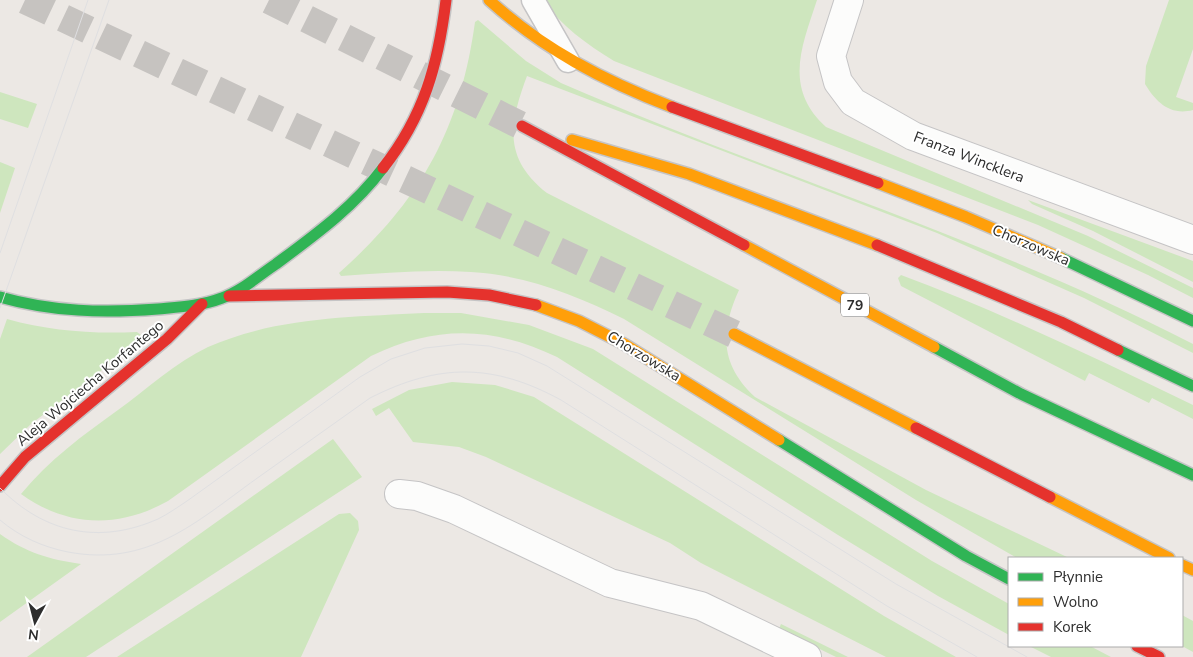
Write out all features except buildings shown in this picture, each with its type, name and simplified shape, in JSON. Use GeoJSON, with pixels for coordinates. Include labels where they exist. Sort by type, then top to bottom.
{"type":"FeatureCollection","features":[{"type":"Feature","properties":{"kind":"main road"},"geometry":{"type":"LineString","coordinates":[[0,297],[51,308],[85,312],[119,312],[202,304],[229,296],[313,237],[377,179],[390,162],[406,138],[428,91],[436,65],[446,0]]}},
{"type":"Feature","properties":{"kind":"main road","name":"Chorzowska"},"geometry":{"type":"LineString","coordinates":[[488,0],[512,24],[569,62],[672,107],[933,204],[1084,267],[1193,321]]}},
{"type":"Feature","properties":{"kind":"main road","name":"79"},"geometry":{"type":"LineString","coordinates":[[1193,386],[1061,322],[862,239],[689,174],[522,126],[1021,394],[1193,475]]}},
{"type":"Feature","properties":{"kind":"main road","name":"Chorzowska"},"geometry":{"type":"LineString","coordinates":[[229,296],[446,292],[486,295],[530,302],[580,320],[624,344],[966,556],[1008,578]]}},
{"type":"Feature","properties":{"kind":"main road","name":"Aleja Wojciecha Korfantego"},"geometry":{"type":"LineString","coordinates":[[0,486],[32,451],[167,339],[202,304]]}},
{"type":"Feature","properties":{"kind":"main road"},"geometry":{"type":"LineString","coordinates":[[734,334],[1167,557]]}},
{"type":"Feature","properties":{"kind":"main road"},"geometry":{"type":"LineString","coordinates":[[1139,647],[1159,657]]}},
{"type":"Feature","properties":{"kind":"street","name":"Franza Wincklera"},"geometry":{"type":"LineString","coordinates":[[849,0],[831,56],[838,82],[853,102],[881,120],[913,136],[1193,240]]}},
{"type":"Feature","properties":{"kind":"street"},"geometry":{"type":"LineString","coordinates":[[399,494],[417,496],[454,509],[610,583],[701,606],[807,657]]}},
{"type":"Feature","properties":{"kind":"lane"},"geometry":{"type":"LineString","coordinates":[[533,0],[569,62]]}},
{"type":"Feature","properties":{"kind":"green space"},"geometry":{"type":"Polygon","coordinates":[[[542,0],[817,0],[802,50],[800,82],[804,97],[813,112],[826,127],[1088,236],[1193,288],[1193,298],[1148,275],[1038,225],[614,61],[575,34],[542,0]]]}},
{"type":"Feature","properties":{"kind":"green space"},"geometry":{"type":"Polygon","coordinates":[[[1169,0],[1193,0],[1193,49],[1176,97],[1193,103],[1193,110],[1177,111],[1164,106],[1145,84],[1146,66],[1169,0]]]}},
{"type":"Feature","properties":{"kind":"green space"},"geometry":{"type":"Polygon","coordinates":[[[478,20],[526,61],[561,83],[719,147],[959,239],[1116,306],[1193,344],[1193,353],[1084,298],[937,233],[527,76],[516,110],[514,125],[517,153],[523,167],[547,193],[739,290],[733,305],[726,334],[727,347],[735,372],[743,385],[755,397],[926,490],[1067,557],[1015,557],[916,500],[624,319],[569,294],[511,277],[471,272],[422,271],[341,276],[339,273],[368,246],[393,218],[414,190],[432,161],[447,130],[459,97],[475,22],[478,20]]]}},
{"type":"Feature","properties":{"kind":"green space"},"geometry":{"type":"Polygon","coordinates":[[[0,92],[37,104],[28,128],[0,119],[0,92]]]}},
{"type":"Feature","properties":{"kind":"green space"},"geometry":{"type":"Polygon","coordinates":[[[0,162],[15,168],[0,213],[0,162]]]}},
{"type":"Feature","properties":{"kind":"green space"},"geometry":{"type":"Polygon","coordinates":[[[1028,200],[1193,261],[1193,282],[1093,231],[1032,204],[1028,200]]]}},
{"type":"Feature","properties":{"kind":"green space"},"geometry":{"type":"Polygon","coordinates":[[[901,275],[1012,320],[1193,405],[1193,419],[1152,398],[1149,403],[1089,373],[1085,381],[901,286],[898,278],[901,275]]]}},
{"type":"Feature","properties":{"kind":"green space"},"geometry":{"type":"Polygon","coordinates":[[[424,313],[461,313],[529,325],[593,349],[932,561],[1008,603],[1008,634],[938,596],[838,535],[557,357],[510,339],[487,335],[464,333],[418,339],[371,356],[168,501],[149,510],[112,520],[75,518],[56,513],[38,505],[21,494],[43,470],[79,439],[173,368],[196,353],[234,337],[260,330],[314,320],[424,313]]]}},
{"type":"Feature","properties":{"kind":"green space"},"geometry":{"type":"Polygon","coordinates":[[[7,319],[55,329],[87,332],[137,332],[141,335],[140,341],[31,424],[0,454],[0,339],[7,319]]]}},
{"type":"Feature","properties":{"kind":"green space"},"geometry":{"type":"Polygon","coordinates":[[[452,382],[495,385],[534,397],[884,616],[956,657],[886,657],[701,563],[670,543],[486,457],[459,447],[413,442],[389,408],[376,416],[372,409],[409,390],[452,382]]]}},
{"type":"Feature","properties":{"kind":"green space"},"geometry":{"type":"Polygon","coordinates":[[[333,439],[362,477],[86,657],[27,657],[333,439]]]}},
{"type":"Feature","properties":{"kind":"green space"},"geometry":{"type":"Polygon","coordinates":[[[350,513],[358,521],[359,530],[301,657],[117,657],[339,514],[350,513]]]}},
{"type":"Feature","properties":{"kind":"green space"},"geometry":{"type":"Polygon","coordinates":[[[0,534],[29,551],[58,560],[81,564],[0,622],[0,534]]]}},
{"type":"Feature","properties":{"kind":"green space"},"geometry":{"type":"Polygon","coordinates":[[[1183,616],[1193,621],[1193,652],[1183,647],[1183,616]]]}},
{"type":"Feature","properties":{"kind":"green space"},"geometry":{"type":"Polygon","coordinates":[[[781,624],[848,657],[836,657],[779,629],[781,624]]]}},
{"type":"Feature","properties":{"kind":"green space"},"geometry":{"type":"Polygon","coordinates":[[[1031,647],[1092,647],[1111,657],[1051,657],[1031,647]]]}},
{"type":"Feature","properties":{"kind":"tunnel"},"geometry":{"type":"LineString","coordinates":[[25,0],[734,334]]}},
{"type":"Feature","properties":{"kind":"tunnel"},"geometry":{"type":"LineString","coordinates":[[269,0],[522,126]]}},
{"type":"Feature","properties":{"kind":"tram line"},"geometry":{"type":"LineString","coordinates":[[0,253],[88,0]]}},
{"type":"Feature","properties":{"kind":"tram line"},"geometry":{"type":"LineString","coordinates":[[0,308],[109,0]]}},
{"type":"Feature","properties":{"kind":"tram line"},"geometry":{"type":"LineString","coordinates":[[0,488],[35,515],[73,530],[94,532],[136,527],[158,519],[177,508],[360,377],[391,359],[425,348],[462,344],[489,346],[518,353],[547,366],[896,584],[1008,646]]}},
{"type":"Feature","properties":{"kind":"tram line"},"geometry":{"type":"LineString","coordinates":[[0,520],[32,540],[68,552],[97,555],[123,553],[147,547],[169,538],[212,511],[370,398],[419,378],[443,373],[489,374],[512,379],[561,400],[887,606],[977,657]]}},
{"type":"Feature","properties":{"kind":"tram line"},"geometry":{"type":"LineString","coordinates":[[1009,647],[1027,657]]}},
{"type":"Feature","properties":{"kind":"traffic: fast"},"geometry":{"type":"LineString","coordinates":[[0,297],[39,306],[98,311],[158,309],[190,306],[214,301],[243,287],[319,231],[347,208],[383,168]]}},
{"type":"Feature","properties":{"kind":"traffic: fast"},"geometry":{"type":"LineString","coordinates":[[1061,258],[1193,321]]}},
{"type":"Feature","properties":{"kind":"traffic: fast"},"geometry":{"type":"LineString","coordinates":[[934,347],[1021,394],[1193,475]]}},
{"type":"Feature","properties":{"kind":"traffic: fast"},"geometry":{"type":"LineString","coordinates":[[1118,350],[1193,386]]}},
{"type":"Feature","properties":{"kind":"traffic: fast"},"geometry":{"type":"LineString","coordinates":[[779,440],[966,556],[1008,578]]}},
{"type":"Feature","properties":{"kind":"traffic: slow"},"geometry":{"type":"LineString","coordinates":[[489,0],[531,34],[575,62],[598,75],[672,107]]}},
{"type":"Feature","properties":{"kind":"traffic: slow"},"geometry":{"type":"LineString","coordinates":[[572,140],[689,174],[877,245]]}},
{"type":"Feature","properties":{"kind":"traffic: slow"},"geometry":{"type":"LineString","coordinates":[[878,183],[966,217],[1061,258]]}},
{"type":"Feature","properties":{"kind":"traffic: slow"},"geometry":{"type":"LineString","coordinates":[[744,245],[934,347]]}},
{"type":"Feature","properties":{"kind":"traffic: slow"},"geometry":{"type":"LineString","coordinates":[[536,305],[579,321],[624,344],[779,440]]}},
{"type":"Feature","properties":{"kind":"traffic: slow"},"geometry":{"type":"LineString","coordinates":[[734,334],[916,428]]}},
{"type":"Feature","properties":{"kind":"traffic: slow"},"geometry":{"type":"LineString","coordinates":[[1050,497],[1167,557]]}},
{"type":"Feature","properties":{"kind":"traffic: slow"},"geometry":{"type":"LineString","coordinates":[[1183,565],[1193,570]]}},
{"type":"Feature","properties":{"kind":"traffic: jam"},"geometry":{"type":"LineString","coordinates":[[383,168],[409,129],[427,89],[439,46],[446,0]]}},
{"type":"Feature","properties":{"kind":"traffic: jam"},"geometry":{"type":"LineString","coordinates":[[672,107],[878,183]]}},
{"type":"Feature","properties":{"kind":"traffic: jam"},"geometry":{"type":"LineString","coordinates":[[522,126],[744,245]]}},
{"type":"Feature","properties":{"kind":"traffic: jam"},"geometry":{"type":"LineString","coordinates":[[877,245],[1061,322],[1118,350]]}},
{"type":"Feature","properties":{"kind":"traffic: jam"},"geometry":{"type":"LineString","coordinates":[[229,296],[447,292],[489,295],[536,305]]}},
{"type":"Feature","properties":{"kind":"traffic: jam"},"geometry":{"type":"LineString","coordinates":[[0,486],[25,457],[167,339],[202,304]]}},
{"type":"Feature","properties":{"kind":"traffic: jam"},"geometry":{"type":"LineString","coordinates":[[916,428],[1050,497]]}},
{"type":"Feature","properties":{"kind":"traffic: jam"},"geometry":{"type":"LineString","coordinates":[[1139,647],[1159,657]]}}]}
